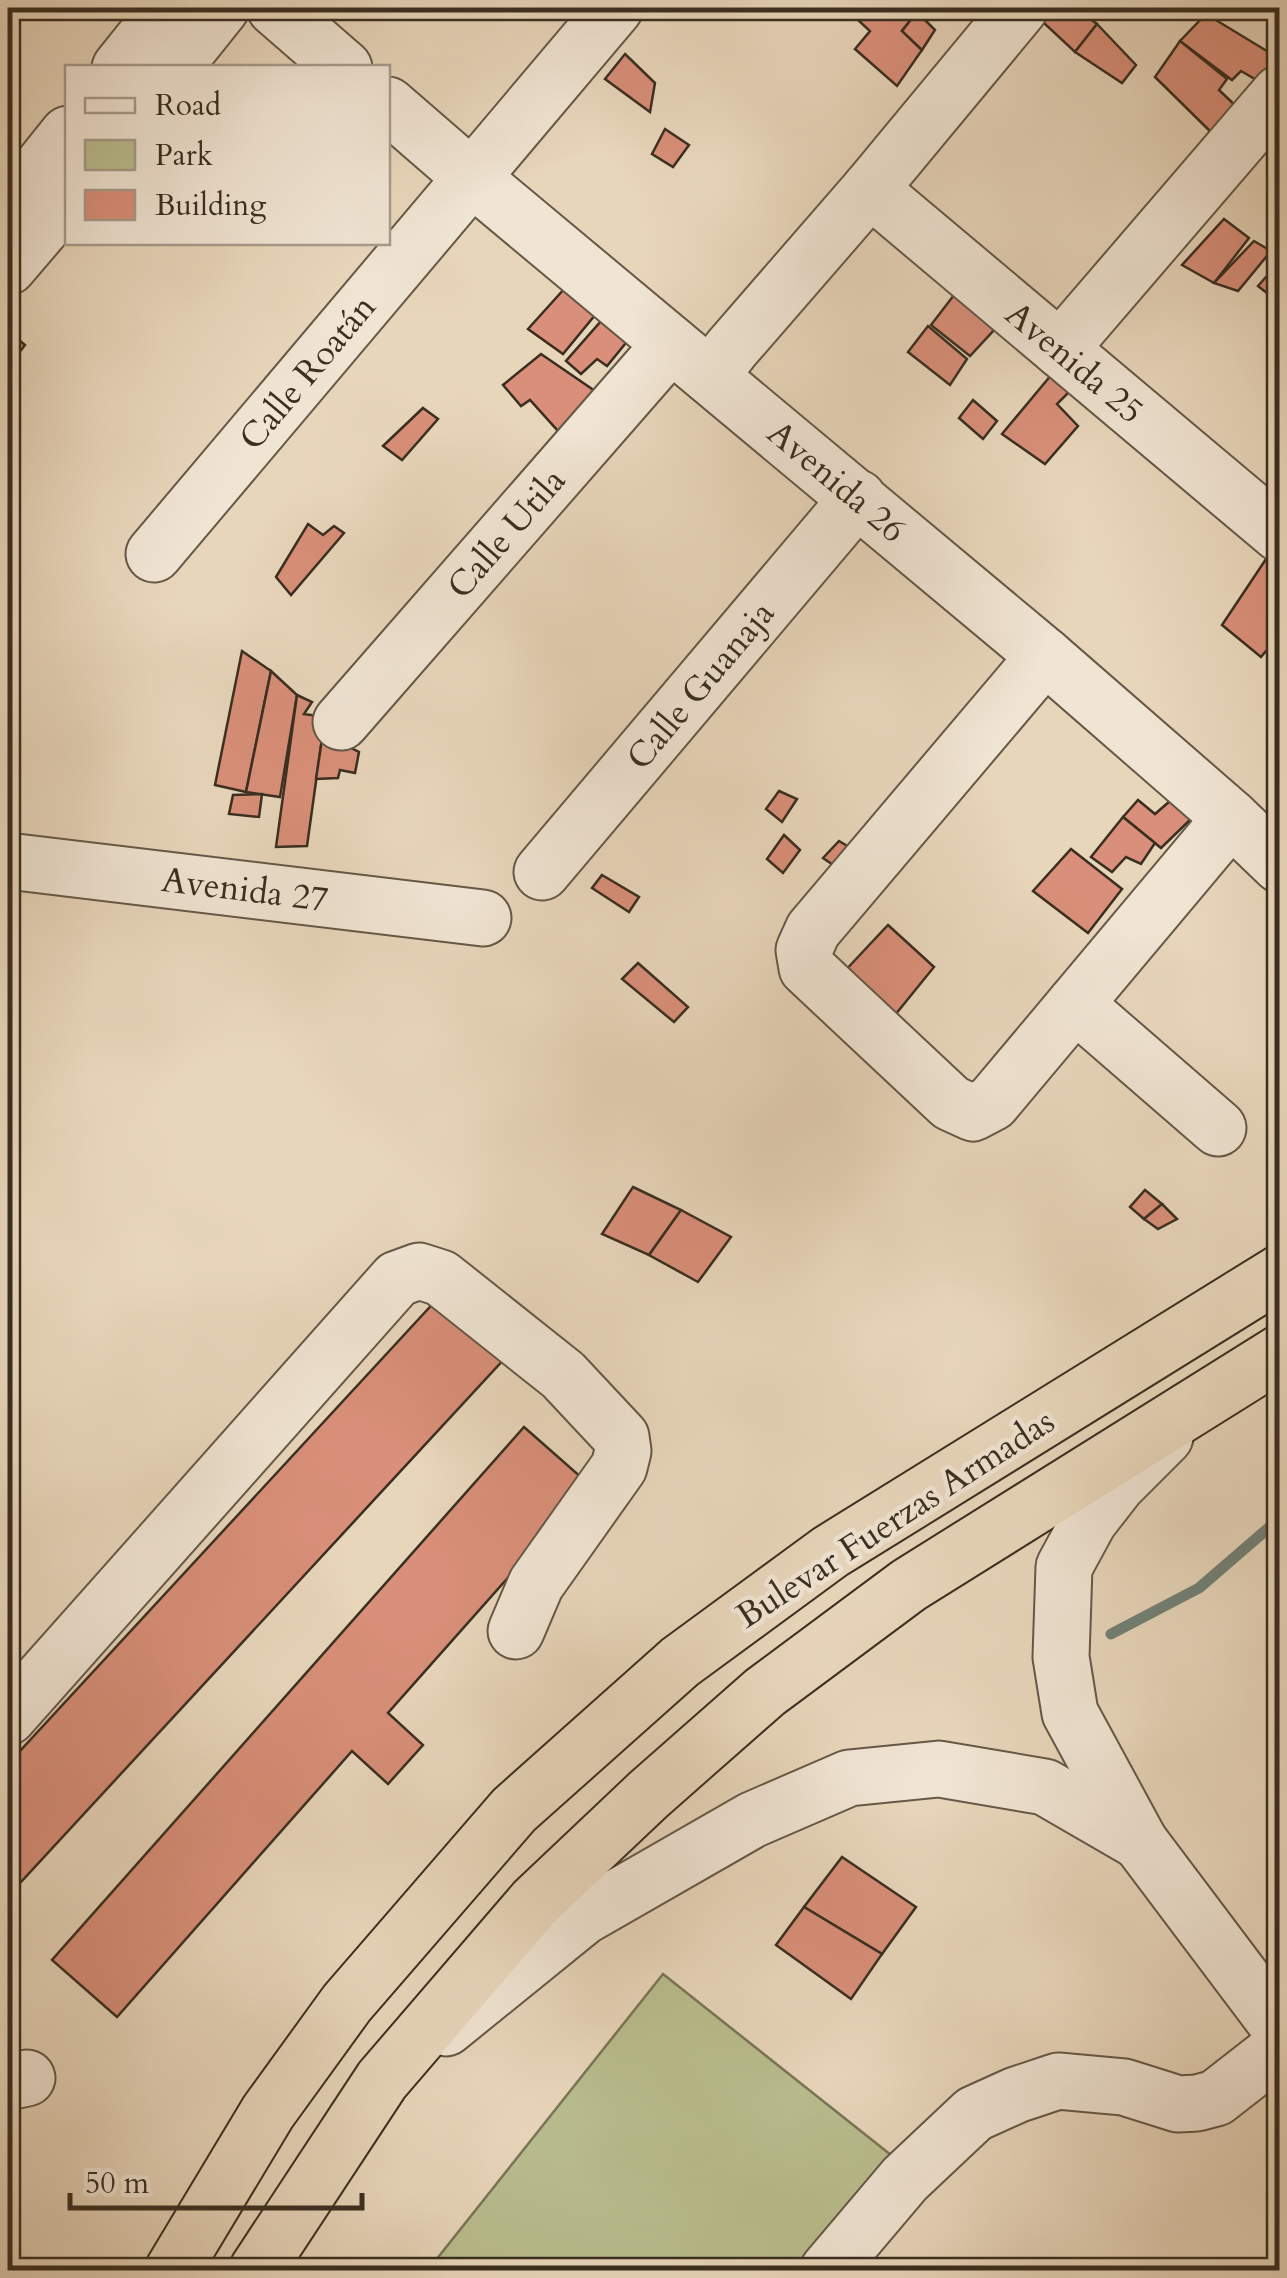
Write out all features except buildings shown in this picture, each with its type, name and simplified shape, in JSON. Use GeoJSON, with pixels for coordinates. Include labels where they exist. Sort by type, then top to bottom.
{"type":"FeatureCollection","features":[{"type":"Feature","properties":{"kind":"highway","name":"Bulevar Fuerzas Armadas"},"geometry":{"type":"LineString","coordinates":[[173,2270],[268,2112],[348,2003],[514,1810],[680,1662],[830,1552],[1280,1273]]}},
{"type":"Feature","properties":{"kind":"highway","name":"Bulevar Fuerzas Armadas"},"geometry":{"type":"LineString","coordinates":[[256,2270],[382,2080],[536,1902],[648,1795],[765,1692],[909,1585],[1280,1353]]}},
{"type":"Feature","properties":{"kind":"street"},"geometry":{"type":"LineString","coordinates":[[122,65],[168,8]]}},
{"type":"Feature","properties":{"kind":"street"},"geometry":{"type":"LineString","coordinates":[[176,65],[221,8]]}},
{"type":"Feature","properties":{"kind":"street"},"geometry":{"type":"LineString","coordinates":[[275,8],[341,65]]}},
{"type":"Feature","properties":{"kind":"street","name":"Calle Roatán"},"geometry":{"type":"LineString","coordinates":[[154,554],[616,8]]}},
{"type":"Feature","properties":{"kind":"street","name":"Calle Utila"},"geometry":{"type":"LineString","coordinates":[[341,722],[690,360],[732,348],[1020,8]]}},
{"type":"Feature","properties":{"kind":"street"},"geometry":{"type":"LineString","coordinates":[[1060,349],[1280,93]]}},
{"type":"Feature","properties":{"kind":"street","name":"Avenida 26"},"geometry":{"type":"LineString","coordinates":[[390,107],[1045,656],[1280,864]]}},
{"type":"Feature","properties":{"kind":"street"},"geometry":{"type":"LineString","coordinates":[[8,209],[65,138]]}},
{"type":"Feature","properties":{"kind":"street","name":"Avenida 25"},"geometry":{"type":"LineString","coordinates":[[870,189],[1280,534]]}},
{"type":"Feature","properties":{"kind":"street"},"geometry":{"type":"LineString","coordinates":[[8,267],[65,200]]}},
{"type":"Feature","properties":{"kind":"street","name":"Calle Guanaja"},"geometry":{"type":"LineString","coordinates":[[542,872],[858,498]]}},
{"type":"Feature","properties":{"kind":"street"},"geometry":{"type":"LineString","coordinates":[[1045,656],[813,930],[804,950],[806,968],[951,1103],[973,1113],[992,1104],[1231,818]]}},
{"type":"Feature","properties":{"kind":"street","name":"Avenida 27"},"geometry":{"type":"LineString","coordinates":[[8,860],[483,918]]}},
{"type":"Feature","properties":{"kind":"street"},"geometry":{"type":"LineString","coordinates":[[1075,1004],[1218,1128]]}},
{"type":"Feature","properties":{"kind":"street"},"geometry":{"type":"LineString","coordinates":[[8,1717],[397,1279],[420,1271],[441,1278],[563,1375],[620,1437],[624,1451],[619,1467],[536,1584],[516,1631]]}},
{"type":"Feature","properties":{"kind":"street"},"geometry":{"type":"LineString","coordinates":[[1196,1406],[1117,1484],[1088,1521],[1064,1567],[1061,1657],[1070,1713],[1140,1842],[1280,2028]]}},
{"type":"Feature","properties":{"kind":"street"},"geometry":{"type":"LineString","coordinates":[[382,2080],[583,1917],[752,1820],[849,1778],[940,1769],[1045,1787],[1140,1842]]}},
{"type":"Feature","properties":{"kind":"street"},"geometry":{"type":"LineString","coordinates":[[828,2270],[905,2180],[974,2114],[1016,2094],[1058,2081],[1124,2087],[1178,2104],[1196,2103],[1216,2098],[1280,2048]]}},
{"type":"Feature","properties":{"kind":"green space"},"geometry":{"type":"Polygon","coordinates":[[[663,1974],[896,2159],[807,2270],[428,2270],[663,1974]]]}},
{"type":"Feature","properties":{"kind":"waterway"},"geometry":{"type":"LineString","coordinates":[[1111,1634],[1199,1588],[1280,1518]]}}]}
